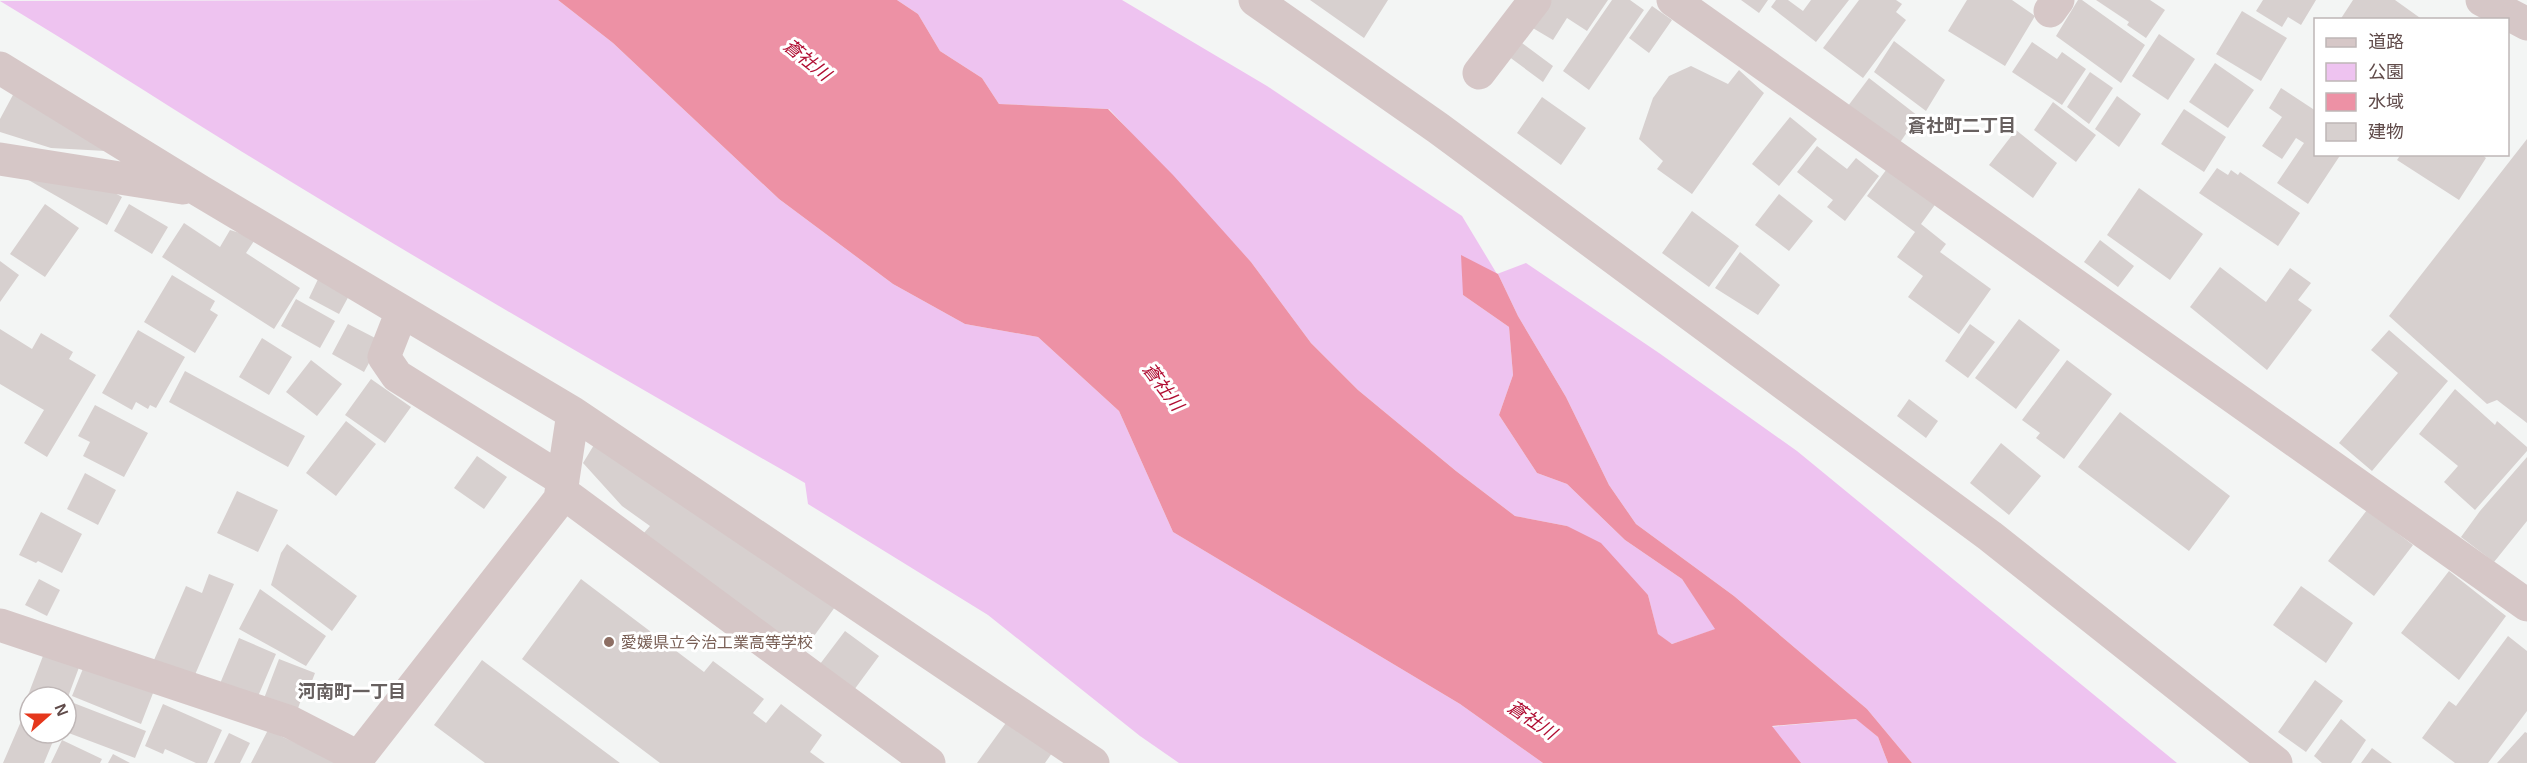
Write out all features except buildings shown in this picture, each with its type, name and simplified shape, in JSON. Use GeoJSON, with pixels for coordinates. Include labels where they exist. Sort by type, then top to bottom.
{"type":"FeatureCollection","features":[{"type":"Feature","properties":{"kind":"street"},"geometry":{"type":"LineString","coordinates":[[1255,0],[1438,128],[1990,536],[2276,763]]}},
{"type":"Feature","properties":{"kind":"street"},"geometry":{"type":"LineString","coordinates":[[1479,73],[1535,0]]}},
{"type":"Feature","properties":{"kind":"street"},"geometry":{"type":"LineString","coordinates":[[1673,0],[2527,605]]}},
{"type":"Feature","properties":{"kind":"street"},"geometry":{"type":"LineString","coordinates":[[2482,0],[2527,24]]}},
{"type":"Feature","properties":{"kind":"street"},"geometry":{"type":"LineString","coordinates":[[0,68],[200,191],[573,413],[1093,763]]}},
{"type":"Feature","properties":{"kind":"street"},"geometry":{"type":"LineString","coordinates":[[0,159],[200,191]]}},
{"type":"Feature","properties":{"kind":"street"},"geometry":{"type":"LineString","coordinates":[[402,312],[384,357],[397,376],[563,486],[929,763]]}},
{"type":"Feature","properties":{"kind":"street"},"geometry":{"type":"LineString","coordinates":[[0,625],[290,722],[356,760],[560,499],[573,413]]}},
{"type":"Feature","properties":{"kind":"green space"},"geometry":{"type":"Polygon","coordinates":[[[558,0],[613,43],[779,199],[893,284],[965,324],[1038,337],[1119,411],[1173,532],[1460,704],[1543,763],[1179,763],[1140,736],[988,615],[808,504],[805,483],[371,230],[0,1],[558,0]]]}},
{"type":"Feature","properties":{"kind":"green space"},"geometry":{"type":"Polygon","coordinates":[[[897,0],[1122,0],[1267,86],[1462,216],[1497,274],[1526,263],[1659,353],[1797,451],[2177,763],[1912,763],[1867,709],[1734,596],[1636,524],[1609,485],[1566,397],[1518,316],[1498,274],[1463,295],[1509,327],[1513,375],[1499,415],[1537,473],[1567,484],[1625,540],[1682,579],[1716,629],[1672,644],[1658,635],[1648,595],[1567,526],[1515,516],[1456,471],[1358,390],[1311,343],[1251,262],[1109,109],[999,104],[982,78],[940,51],[918,14],[897,0]]]}},
{"type":"Feature","properties":{"kind":"green space"},"geometry":{"type":"Polygon","coordinates":[[[1857,719],[1878,737],[1888,763],[1793,763],[1757,728],[1857,719]]]}},
{"type":"Feature","properties":{"kind":"water","name":"蒼社川"},"geometry":{"type":"Polygon","coordinates":[[[558,0],[897,0],[918,14],[940,51],[982,78],[999,104],[1108,109],[1173,175],[1251,262],[1311,343],[1358,390],[1456,471],[1515,516],[1567,526],[1601,543],[1648,595],[1658,634],[1672,644],[1715,629],[1682,579],[1625,540],[1567,484],[1537,473],[1499,415],[1513,375],[1509,327],[1463,295],[1461,255],[1498,274],[1518,316],[1566,397],[1609,485],[1636,524],[1734,596],[1867,709],[1912,763],[1888,763],[1878,737],[1856,719],[1772,726],[1801,763],[1543,763],[1460,704],[1173,532],[1119,411],[1038,337],[965,324],[893,284],[779,199],[613,43],[558,0]]]}},
{"type":"Feature","properties":{"kind":"place","name":"愛媛県立今治工業高等学校"},"geometry":{"type":"Point","coordinates":[609,642]}},
{"type":"Feature","properties":{"kind":"district","name":"蒼社町二丁目"},"geometry":{"type":"Point","coordinates":[1962,126]}},
{"type":"Feature","properties":{"kind":"district","name":"河南町一丁目"},"geometry":{"type":"Point","coordinates":[352,692]}}]}
